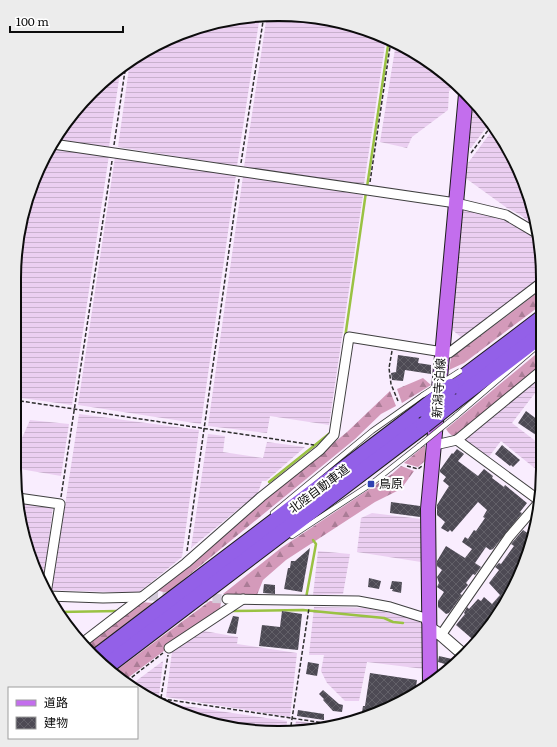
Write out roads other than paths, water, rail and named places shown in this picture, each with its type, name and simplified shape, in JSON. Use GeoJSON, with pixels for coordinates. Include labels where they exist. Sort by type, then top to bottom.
{"type":"FeatureCollection","features":[{"type":"Feature","properties":{"kind":"highway","name":"北陸自動車道"},"geometry":{"type":"LineString","coordinates":[[453,402],[536,324]]}},
{"type":"Feature","properties":{"kind":"highway","name":"北陸自動車道"},"geometry":{"type":"LineString","coordinates":[[100,654],[423,409],[453,402],[536,343]]}},
{"type":"Feature","properties":{"kind":"highway","name":"北陸自動車道"},"geometry":{"type":"LineString","coordinates":[[111,663],[139,642],[423,409]]}},
{"type":"Feature","properties":{"kind":"main road","name":"新潟寺泊線"},"geometry":{"type":"LineString","coordinates":[[431,676],[436,631],[428,509],[441,351],[465,101]]}},
{"type":"Feature","properties":{"kind":"street"},"geometry":{"type":"LineString","coordinates":[[58,145],[370,192],[456,203],[506,215],[531,230]]}},
{"type":"Feature","properties":{"kind":"street"},"geometry":{"type":"LineString","coordinates":[[86,640],[186,563],[261,497],[320,450],[334,434],[350,337],[449,353],[536,287]]}},
{"type":"Feature","properties":{"kind":"street"},"geometry":{"type":"LineString","coordinates":[[434,445],[457,440],[536,375]]}},
{"type":"Feature","properties":{"kind":"street"},"geometry":{"type":"LineString","coordinates":[[457,440],[534,497]]}},
{"type":"Feature","properties":{"kind":"street"},"geometry":{"type":"LineString","coordinates":[[23,499],[60,504],[49,583]]}},
{"type":"Feature","properties":{"kind":"street"},"geometry":{"type":"LineString","coordinates":[[436,631],[509,537],[533,510]]}},
{"type":"Feature","properties":{"kind":"street"},"geometry":{"type":"LineString","coordinates":[[54,595],[103,598],[145,596]]}},
{"type":"Feature","properties":{"kind":"street"},"geometry":{"type":"LineString","coordinates":[[227,599],[358,601],[390,607],[425,618],[436,631],[460,652]]}},
{"type":"Feature","properties":{"kind":"street"},"geometry":{"type":"LineString","coordinates":[[170,648],[243,599]]}},
{"type":"Feature","properties":{"kind":"lane"},"geometry":{"type":"LineString","coordinates":[[480,358],[536,317]]}},
{"type":"Feature","properties":{"kind":"lane"},"geometry":{"type":"LineString","coordinates":[[266,519],[372,430],[401,408],[423,409],[460,371],[467,367]]}},
{"type":"Feature","properties":{"kind":"lane"},"geometry":{"type":"LineString","coordinates":[[286,540],[371,484],[419,446],[453,402]]}},
{"type":"Feature","properties":{"kind":"lane"},"geometry":{"type":"LineString","coordinates":[[183,591],[251,532]]}},
{"type":"Feature","properties":{"kind":"lane"},"geometry":{"type":"LineString","coordinates":[[139,642],[243,570]]}},
{"type":"Feature","properties":{"kind":"waterway"},"geometry":{"type":"LineString","coordinates":[[367,187],[388,46]]}},
{"type":"Feature","properties":{"kind":"waterway"},"geometry":{"type":"LineString","coordinates":[[345,338],[366,192]]}},
{"type":"Feature","properties":{"kind":"waterway"},"geometry":{"type":"LineString","coordinates":[[269,482],[330,433]]}},
{"type":"Feature","properties":{"kind":"waterway"},"geometry":{"type":"LineString","coordinates":[[306,598],[316,544],[313,540]]}},
{"type":"Feature","properties":{"kind":"waterway"},"geometry":{"type":"LineString","coordinates":[[231,611],[303,610],[384,618],[393,622],[403,623]]}},
{"type":"Feature","properties":{"kind":"waterway"},"geometry":{"type":"LineString","coordinates":[[64,612],[119,611]]}},
{"type":"Feature","properties":{"kind":"tunnel"},"geometry":{"type":"LineString","coordinates":[[149,596],[174,597]]}},
{"type":"Feature","properties":{"kind":"tunnel"},"geometry":{"type":"LineString","coordinates":[[199,598],[227,599]]}},
{"type":"Feature","properties":{"kind":"place","name":"鳥原"},"geometry":{"type":"Point","coordinates":[371,484]}}]}
